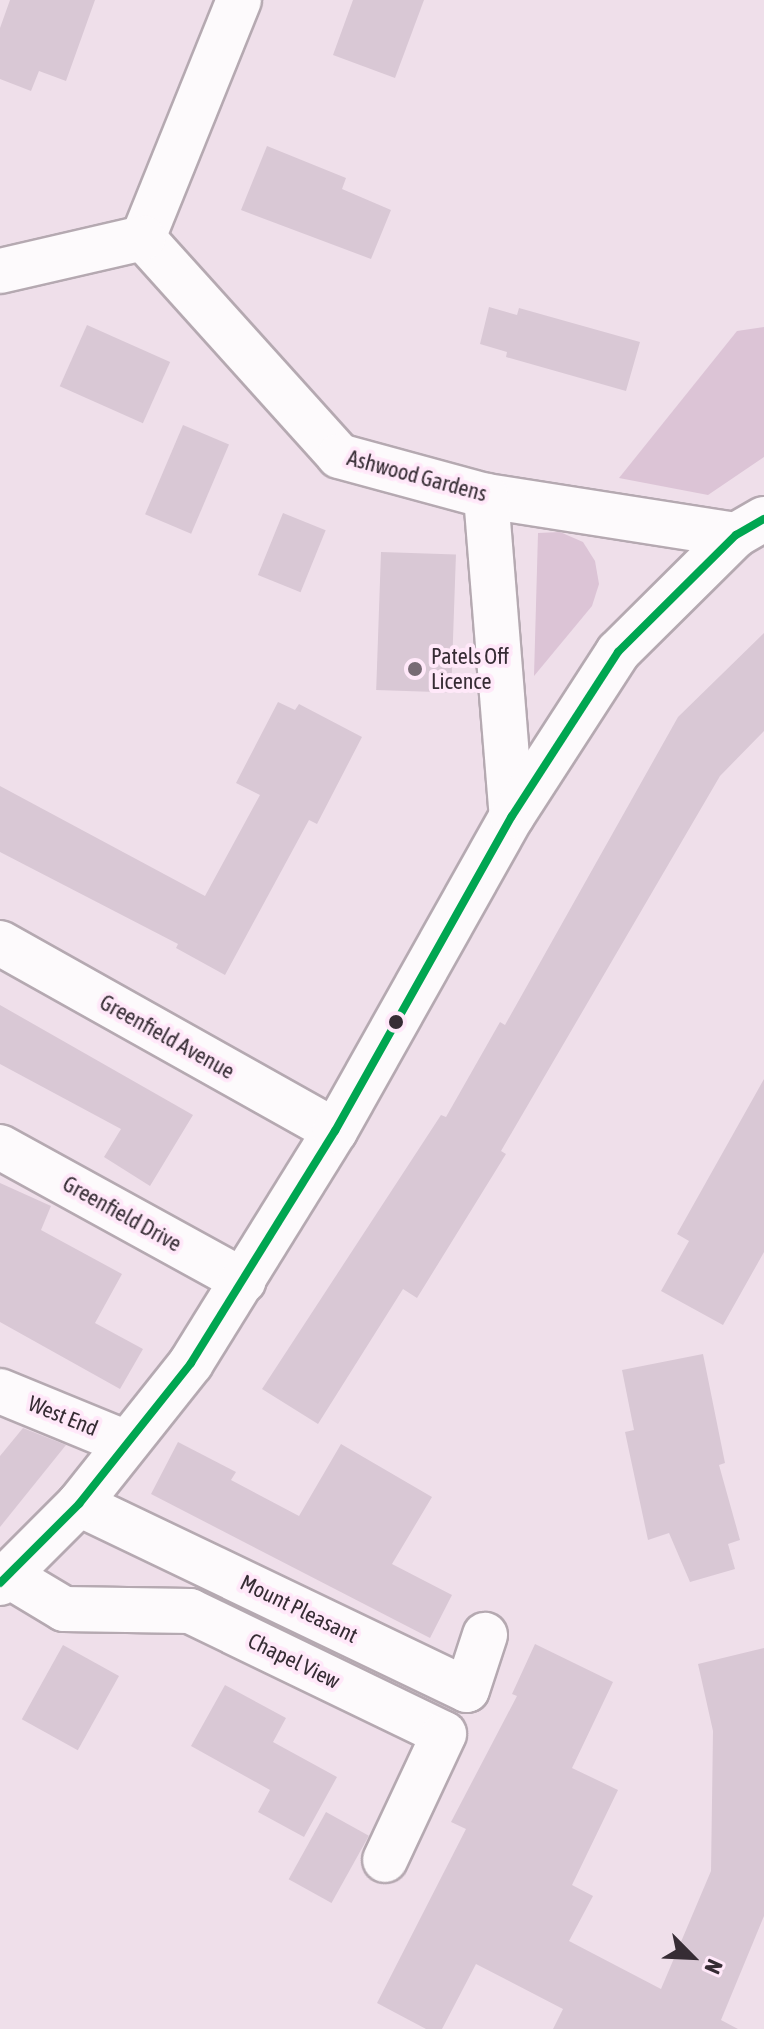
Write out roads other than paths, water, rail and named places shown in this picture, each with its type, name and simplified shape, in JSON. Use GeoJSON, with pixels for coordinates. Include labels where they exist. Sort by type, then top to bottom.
{"type":"FeatureCollection","features":[{"type":"Feature","properties":{"kind":"street"},"geometry":{"type":"LineString","coordinates":[[0,271],[143,238],[239,0]]}},
{"type":"Feature","properties":{"kind":"street","name":"Ashwood Gardens"},"geometry":{"type":"LineString","coordinates":[[143,238],[339,456],[486,496],[750,527]]}},
{"type":"Feature","properties":{"kind":"street"},"geometry":{"type":"LineString","coordinates":[[486,496],[512,816]]}},
{"type":"Feature","properties":{"kind":"street"},"geometry":{"type":"LineString","coordinates":[[5,1579],[79,1504],[191,1363],[335,1131],[512,816],[618,652],[750,527]]}},
{"type":"Feature","properties":{"kind":"street","name":"Greenfield Avenue"},"geometry":{"type":"LineString","coordinates":[[0,943],[335,1131]]}},
{"type":"Feature","properties":{"kind":"street","name":"Greenfield Drive"},"geometry":{"type":"LineString","coordinates":[[0,1147],[244,1281]]}},
{"type":"Feature","properties":{"kind":"street","name":"West End"},"geometry":{"type":"LineString","coordinates":[[0,1391],[126,1443]]}},
{"type":"Feature","properties":{"kind":"street","name":"Mount Pleasant"},"geometry":{"type":"LineString","coordinates":[[79,1504],[467,1690],[485,1635]]}},
{"type":"Feature","properties":{"kind":"street","name":"Chapel View"},"geometry":{"type":"LineString","coordinates":[[5,1579],[64,1609],[190,1611],[444,1734],[385,1860]]}},
{"type":"Feature","properties":{"kind":"place","name":"Patels Off Licence"},"geometry":{"type":"Point","coordinates":[415,669]}}]}
